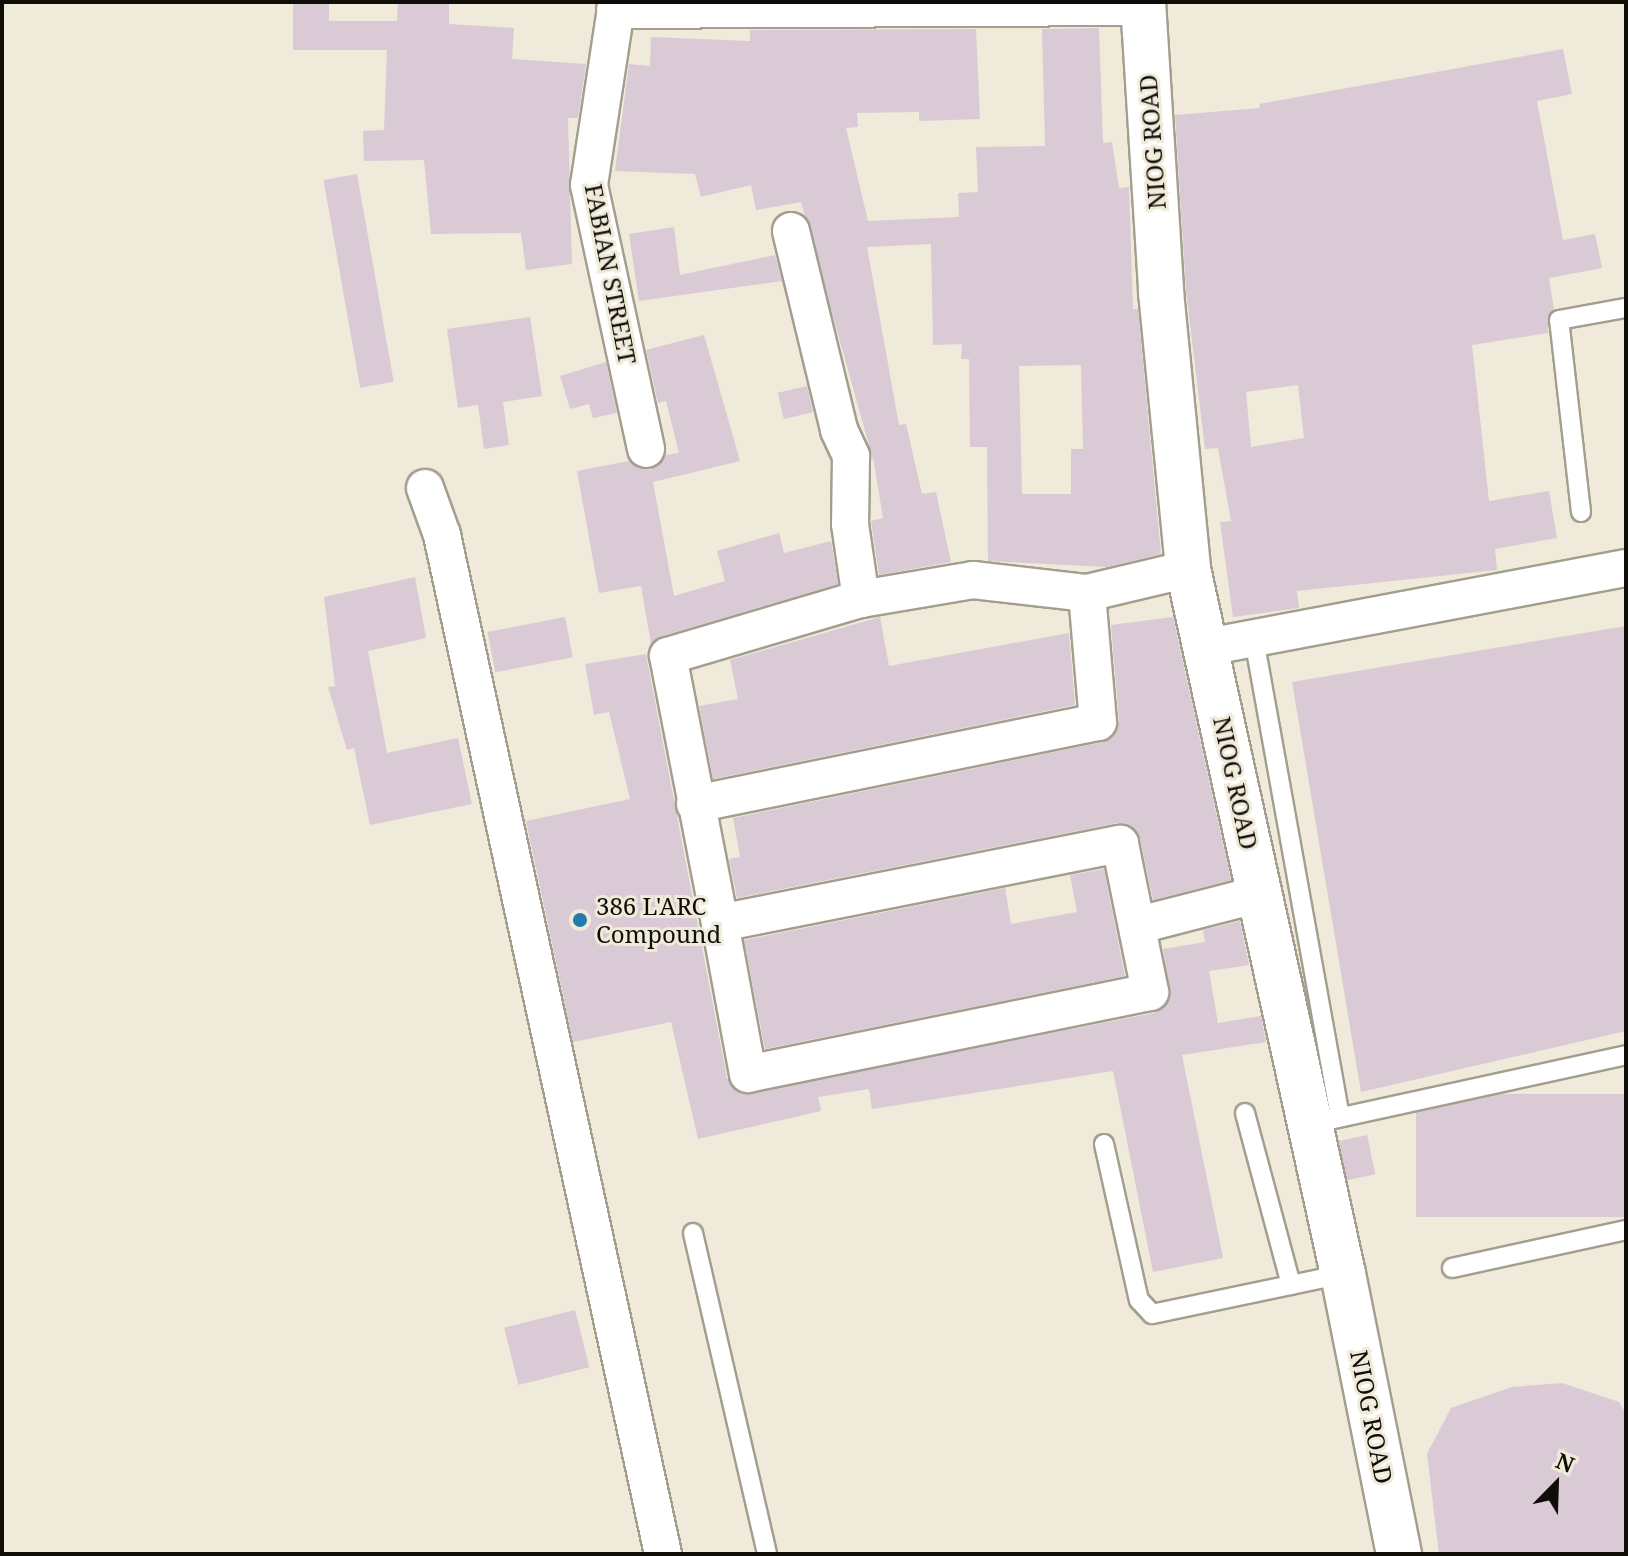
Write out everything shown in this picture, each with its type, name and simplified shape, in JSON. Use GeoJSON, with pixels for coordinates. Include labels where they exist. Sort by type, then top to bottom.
{"type":"FeatureCollection","features":[{"type":"Feature","properties":{"kind":"street"},"geometry":{"type":"LineString","coordinates":[[616,6],[1143,5]]}},
{"type":"Feature","properties":{"kind":"street","name":"NIOG ROAD"},"geometry":{"type":"LineString","coordinates":[[1143,5],[1161,292],[1188,569],[1260,894],[1326,1121],[1343,1274],[1399,1554]]}},
{"type":"Feature","properties":{"kind":"street","name":"FABIAN STREET"},"geometry":{"type":"LineString","coordinates":[[616,6],[589,185],[646,449]]}},
{"type":"Feature","properties":{"kind":"street"},"geometry":{"type":"LineString","coordinates":[[791,231],[839,430],[851,456],[850,524],[861,599]]}},
{"type":"Feature","properties":{"kind":"street"},"geometry":{"type":"LineString","coordinates":[[425,488],[446,550],[663,1554]]}},
{"type":"Feature","properties":{"kind":"street"},"geometry":{"type":"LineString","coordinates":[[1207,647],[1626,568]]}},
{"type":"Feature","properties":{"kind":"street"},"geometry":{"type":"LineString","coordinates":[[720,923],[1120,844],[1139,925],[1150,992],[748,1074],[668,656],[861,599],[973,580],[1087,593],[1188,569]]}},
{"type":"Feature","properties":{"kind":"street"},"geometry":{"type":"LineString","coordinates":[[695,804],[1098,722],[1087,593]]}},
{"type":"Feature","properties":{"kind":"street"},"geometry":{"type":"LineString","coordinates":[[1139,925],[1260,894]]}},
{"type":"Feature","properties":{"kind":"lane"},"geometry":{"type":"LineString","coordinates":[[1581,512],[1559,320],[1626,308]]}},
{"type":"Feature","properties":{"kind":"lane"},"geometry":{"type":"LineString","coordinates":[[1254,639],[1326,1121],[1626,1055]]}},
{"type":"Feature","properties":{"kind":"lane"},"geometry":{"type":"LineString","coordinates":[[1245,1113],[1291,1285]]}},
{"type":"Feature","properties":{"kind":"lane"},"geometry":{"type":"LineString","coordinates":[[1104,1144],[1144,1309],[1162,1315],[1343,1274]]}},
{"type":"Feature","properties":{"kind":"lane"},"geometry":{"type":"LineString","coordinates":[[1452,1268],[1626,1230]]}},
{"type":"Feature","properties":{"kind":"lane"},"geometry":{"type":"LineString","coordinates":[[693,1233],[767,1554]]}},
{"type":"Feature","properties":{"kind":"building"},"geometry":{"type":"Polygon","coordinates":[[[293,2],[329,2],[329,21],[397,21],[398,2],[449,2],[449,24],[514,28],[512,59],[586,64],[578,118],[568,118],[572,264],[526,270],[521,233],[431,234],[424,160],[364,161],[363,131],[384,130],[387,50],[293,50],[293,2]]]}},
{"type":"Feature","properties":{"kind":"building"},"geometry":{"type":"Polygon","coordinates":[[[1099,28],[1103,143],[1112,142],[1119,188],[1129,187],[1133,309],[1138,309],[1161,554],[1107,567],[988,561],[987,447],[970,447],[969,359],[961,359],[962,344],[933,345],[931,244],[867,247],[899,425],[906,424],[922,494],[936,492],[951,562],[879,575],[871,521],[883,518],[874,463],[801,202],[756,210],[751,185],[701,197],[695,174],[615,171],[629,64],[650,66],[651,37],[750,41],[750,30],[976,29],[980,119],[919,121],[919,112],[857,113],[858,127],[846,128],[868,221],[959,217],[958,193],[978,192],[976,147],[1045,146],[1042,29],[1099,28]],[[1081,365],[1019,366],[1022,494],[1071,494],[1071,449],[1083,449],[1081,365]]]}},
{"type":"Feature","properties":{"kind":"building"},"geometry":{"type":"Polygon","coordinates":[[[1563,49],[1572,94],[1537,101],[1563,240],[1595,234],[1602,268],[1549,278],[1554,309],[1548,316],[1548,333],[1472,345],[1489,501],[1549,491],[1557,538],[1495,549],[1497,570],[1297,591],[1299,608],[1233,617],[1220,522],[1231,521],[1218,448],[1205,449],[1186,290],[1175,115],[1260,108],[1259,104],[1563,49]],[[1298,385],[1246,392],[1251,447],[1304,438],[1298,385]]]}},
{"type":"Feature","properties":{"kind":"building"},"geometry":{"type":"Polygon","coordinates":[[[357,174],[394,382],[360,388],[324,180],[357,174]]]}},
{"type":"Feature","properties":{"kind":"building"},"geometry":{"type":"Polygon","coordinates":[[[674,227],[680,275],[775,255],[782,281],[639,301],[629,234],[674,227]]]}},
{"type":"Feature","properties":{"kind":"building"},"geometry":{"type":"Polygon","coordinates":[[[530,317],[542,396],[503,402],[509,445],[484,449],[478,405],[458,408],[447,329],[530,317]]]}},
{"type":"Feature","properties":{"kind":"building"},"geometry":{"type":"Polygon","coordinates":[[[704,335],[740,461],[653,482],[674,596],[725,581],[717,551],[779,533],[784,553],[831,541],[838,584],[662,636],[651,644],[641,586],[599,593],[577,471],[629,461],[650,470],[666,455],[679,453],[666,401],[658,403],[646,350],[704,335]]]}},
{"type":"Feature","properties":{"kind":"building"},"geometry":{"type":"Polygon","coordinates":[[[606,362],[617,413],[593,418],[589,404],[570,409],[560,376],[606,362]]]}},
{"type":"Feature","properties":{"kind":"building"},"geometry":{"type":"Polygon","coordinates":[[[807,386],[813,412],[784,419],[778,393],[807,386]]]}},
{"type":"Feature","properties":{"kind":"building"},"geometry":{"type":"Polygon","coordinates":[[[415,577],[426,638],[368,651],[387,753],[458,738],[472,804],[370,825],[354,748],[347,750],[328,687],[335,686],[324,597],[415,577]]]}},
{"type":"Feature","properties":{"kind":"building"},"geometry":{"type":"Polygon","coordinates":[[[565,617],[573,657],[495,672],[487,632],[565,617]]]}},
{"type":"Feature","properties":{"kind":"building"},"geometry":{"type":"Polygon","coordinates":[[[880,617],[889,666],[1069,633],[1075,705],[713,779],[699,706],[738,699],[730,660],[880,617]]]}},
{"type":"Feature","properties":{"kind":"building"},"geometry":{"type":"Polygon","coordinates":[[[1173,617],[1231,880],[1153,900],[1140,839],[1135,830],[1117,823],[737,898],[729,859],[740,857],[733,818],[1112,738],[1119,721],[1111,625],[1173,617]]]}},
{"type":"Feature","properties":{"kind":"building"},"geometry":{"type":"Polygon","coordinates":[[[1626,626],[1626,1031],[1361,1092],[1292,682],[1626,626]]]}},
{"type":"Feature","properties":{"kind":"building"},"geometry":{"type":"Polygon","coordinates":[[[646,654],[727,1078],[741,1094],[1154,1013],[1170,998],[1163,949],[1205,942],[1203,930],[1240,921],[1249,965],[1209,971],[1218,1023],[1261,1016],[1266,1042],[1182,1055],[1223,1258],[1153,1272],[1113,1071],[872,1109],[869,1089],[818,1097],[821,1111],[698,1139],[671,1022],[573,1042],[526,821],[630,799],[609,712],[594,715],[585,664],[646,654]]]}},
{"type":"Feature","properties":{"kind":"building"},"geometry":{"type":"Polygon","coordinates":[[[1104,869],[1125,976],[765,1049],[744,940],[1005,888],[1011,924],[1077,912],[1070,875],[1104,869]]]}},
{"type":"Feature","properties":{"kind":"building"},"geometry":{"type":"Polygon","coordinates":[[[1416,1094],[1626,1094],[1626,1217],[1416,1217],[1416,1094]]]}},
{"type":"Feature","properties":{"kind":"building"},"geometry":{"type":"Polygon","coordinates":[[[1367,1135],[1375,1174],[1347,1180],[1339,1141],[1367,1135]]]}},
{"type":"Feature","properties":{"kind":"building"},"geometry":{"type":"Polygon","coordinates":[[[575,1310],[589,1367],[518,1385],[504,1328],[575,1310]]]}},
{"type":"Feature","properties":{"kind":"building"},"geometry":{"type":"Polygon","coordinates":[[[1562,1383],[1619,1402],[1626,1414],[1626,1554],[1439,1554],[1427,1454],[1451,1408],[1512,1387],[1562,1383]]]}},
{"type":"Feature","properties":{"kind":"place","name":"386 L'ARC Compound"},"geometry":{"type":"Point","coordinates":[580,920]}}]}
